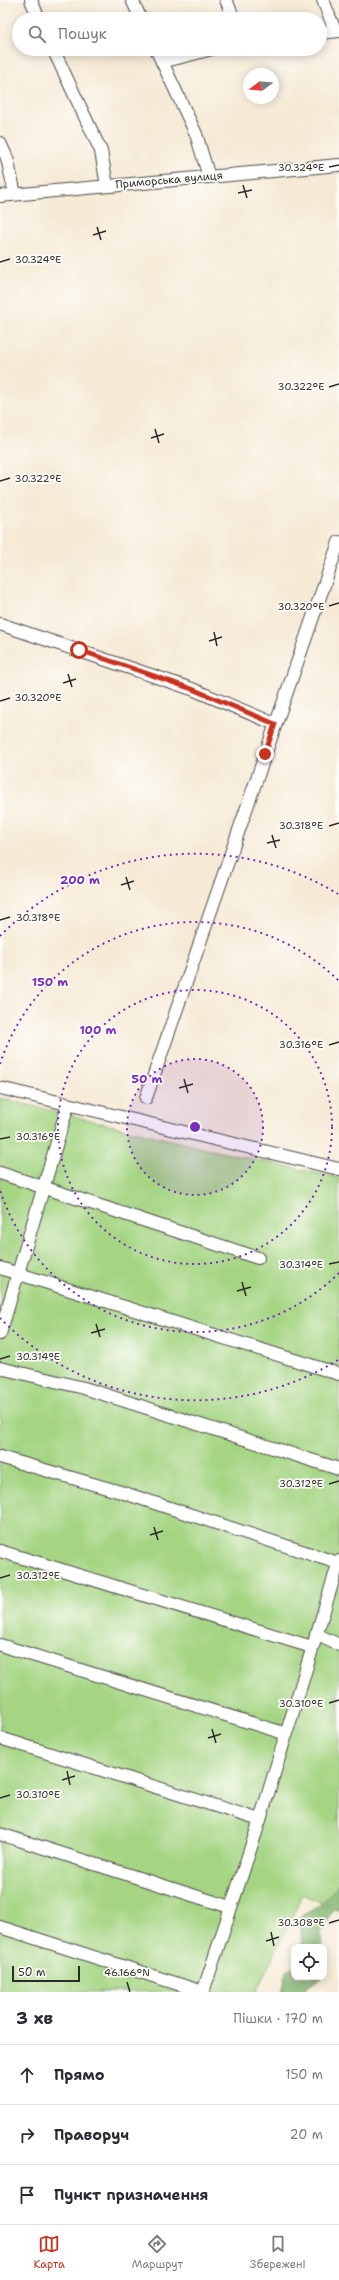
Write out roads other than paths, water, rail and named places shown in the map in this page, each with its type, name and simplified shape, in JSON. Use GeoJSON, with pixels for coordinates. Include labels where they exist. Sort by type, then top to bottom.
{"type":"FeatureCollection","features":[{"type":"Feature","properties":{"kind":"street"},"geometry":{"type":"LineString","coordinates":[[30,0],[36,12]]}},
{"type":"Feature","properties":{"kind":"street"},"geometry":{"type":"LineString","coordinates":[[132,0],[138,12]]}},
{"type":"Feature","properties":{"kind":"street"},"geometry":{"type":"LineString","coordinates":[[226,0],[231,12]]}},
{"type":"Feature","properties":{"kind":"street"},"geometry":{"type":"LineString","coordinates":[[323,0],[337,31],[327,32]]}},
{"type":"Feature","properties":{"kind":"street"},"geometry":{"type":"LineString","coordinates":[[56,56],[101,150],[107,186]]}},
{"type":"Feature","properties":{"kind":"street"},"geometry":{"type":"LineString","coordinates":[[159,56],[196,134],[209,177]]}},
{"type":"Feature","properties":{"kind":"street"},"geometry":{"type":"LineString","coordinates":[[162,62],[185,56]]}},
{"type":"Feature","properties":{"kind":"street"},"geometry":{"type":"LineString","coordinates":[[0,143],[7,158],[15,194]]}},
{"type":"Feature","properties":{"kind":"street","name":"Приморська вулиця"},"geometry":{"type":"LineString","coordinates":[[0,196],[339,166]]}},
{"type":"Feature","properties":{"kind":"street"},"geometry":{"type":"LineString","coordinates":[[146,1098],[339,542]]}},
{"type":"Feature","properties":{"kind":"street"},"geometry":{"type":"LineString","coordinates":[[0,624],[192,689],[275,724]]}},
{"type":"Feature","properties":{"kind":"street"},"geometry":{"type":"LineString","coordinates":[[0,1088],[68,1106],[339,1170]]}},
{"type":"Feature","properties":{"kind":"street"},"geometry":{"type":"LineString","coordinates":[[0,1334],[68,1106]]}},
{"type":"Feature","properties":{"kind":"street"},"geometry":{"type":"LineString","coordinates":[[0,1173],[44,1186],[258,1258]]}},
{"type":"Feature","properties":{"kind":"street"},"geometry":{"type":"LineString","coordinates":[[0,1268],[339,1374]]}},
{"type":"Feature","properties":{"kind":"street"},"geometry":{"type":"LineString","coordinates":[[0,1368],[84,1388],[339,1469]]}},
{"type":"Feature","properties":{"kind":"street"},"geometry":{"type":"LineString","coordinates":[[0,1457],[124,1493],[339,1562],[260,1820],[203,1992],[0,1928]]}},
{"type":"Feature","properties":{"kind":"street"},"geometry":{"type":"LineString","coordinates":[[0,1551],[312,1647]]}},
{"type":"Feature","properties":{"kind":"street"},"geometry":{"type":"LineString","coordinates":[[316,1634],[339,1645]]}},
{"type":"Feature","properties":{"kind":"street"},"geometry":{"type":"LineString","coordinates":[[0,1645],[287,1734]]}},
{"type":"Feature","properties":{"kind":"street"},"geometry":{"type":"LineString","coordinates":[[0,1738],[260,1820]]}},
{"type":"Feature","properties":{"kind":"street"},"geometry":{"type":"LineString","coordinates":[[0,1834],[230,1907]]}}]}
